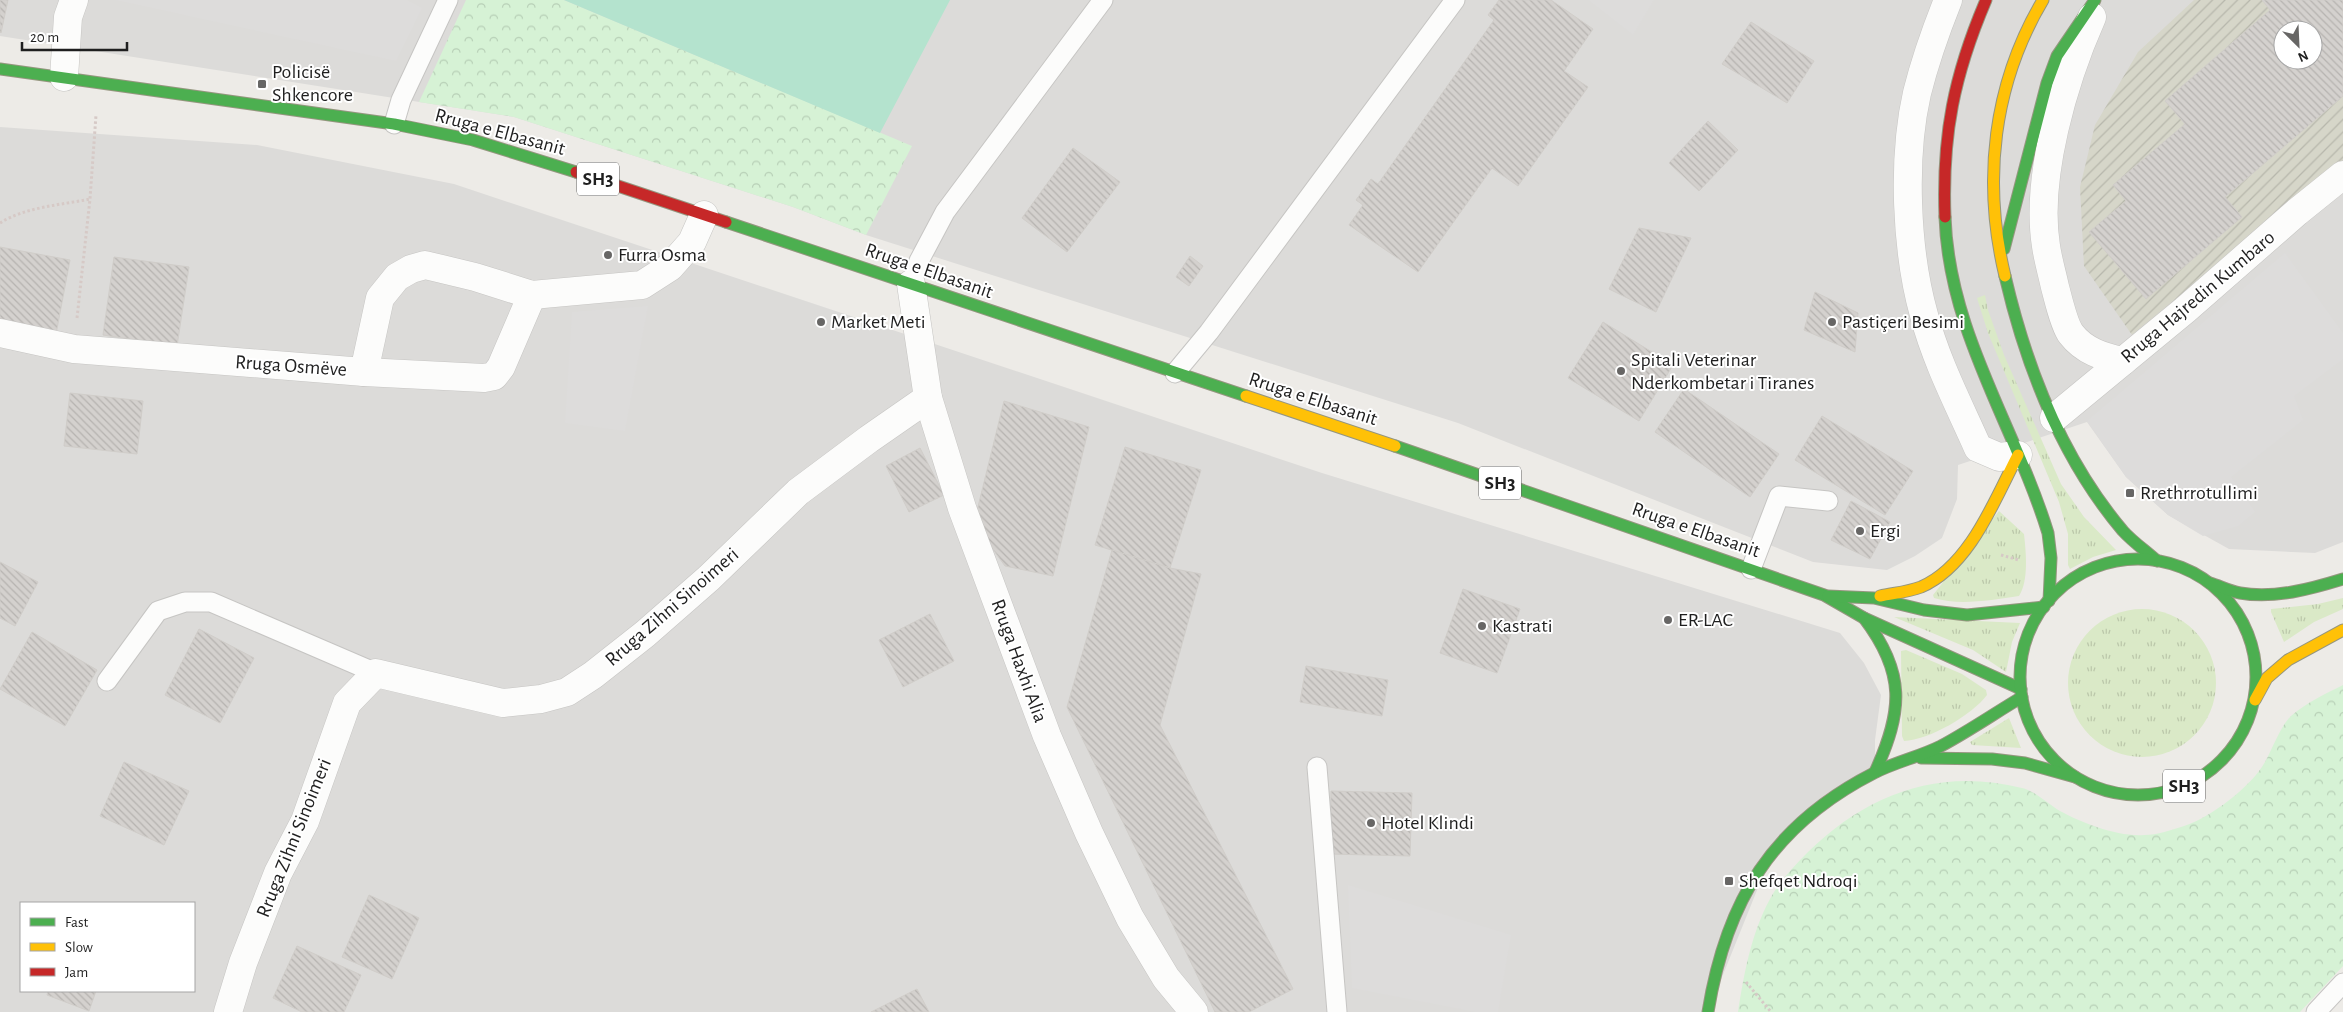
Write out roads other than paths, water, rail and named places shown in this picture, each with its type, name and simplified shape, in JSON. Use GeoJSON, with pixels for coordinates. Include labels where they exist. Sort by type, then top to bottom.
{"type":"FeatureCollection","features":[{"type":"Feature","properties":{"kind":"main road"},"geometry":{"type":"LineString","coordinates":[[1986,0],[1976,19],[1950,102],[1942,175],[1946,245],[1955,298],[1977,361],[2018,455],[2048,532],[2051,555],[2046,604]]}},
{"type":"Feature","properties":{"kind":"main road"},"geometry":{"type":"LineString","coordinates":[[2043,0],[2017,53],[1999,121],[1992,167],[1994,215],[2001,260],[2022,339],[2038,384],[2072,456],[2108,512],[2123,531],[2157,561]]}},
{"type":"Feature","properties":{"kind":"main road"},"geometry":{"type":"LineString","coordinates":[[2001,260],[2047,83],[2057,56],[2094,0]]}},
{"type":"Feature","properties":{"kind":"main road","name":"Rruga e Elbasanit"},"geometry":{"type":"LineString","coordinates":[[0,69],[394,124],[473,140],[555,165],[1370,438],[1751,569],[1824,596],[1864,618],[1952,656],[2021,693]]}},
{"type":"Feature","properties":{"kind":"main road"},"geometry":{"type":"LineString","coordinates":[[1874,598],[1923,586],[1937,578],[1951,566],[1969,544],[2018,455]]}},
{"type":"Feature","properties":{"kind":"main road","name":"SH3"},"geometry":{"type":"LineString","coordinates":[[2210,583],[2230,603],[2246,627],[2256,663],[2257,682],[2249,719],[2241,737],[2230,752],[2201,777],[2167,792],[2129,795],[2101,789],[2075,777],[2060,766],[2036,737],[2028,720],[2021,693],[2021,664],[2030,630],[2046,604],[2063,587],[2098,567],[2117,561],[2157,561],[2176,565],[2210,583],[2239,593],[2266,594],[2321,585],[2343,579]]}},
{"type":"Feature","properties":{"kind":"main road","name":"Rruga e Elbasanit"},"geometry":{"type":"LineString","coordinates":[[1824,596],[1874,598],[1924,610],[1967,615],[2046,604]]}},
{"type":"Feature","properties":{"kind":"main road"},"geometry":{"type":"LineString","coordinates":[[1864,618],[1880,637],[1886,650],[1895,678],[1897,695],[1896,715],[1886,752],[1875,772]]}},
{"type":"Feature","properties":{"kind":"main road","name":"SH3"},"geometry":{"type":"LineString","coordinates":[[2254,701],[2267,678],[2288,660],[2343,630]]}},
{"type":"Feature","properties":{"kind":"main road"},"geometry":{"type":"LineString","coordinates":[[1708,1012],[1710,994],[1730,925],[1747,892],[1772,853],[1797,825],[1825,802],[1875,772],[1917,758],[1946,743],[2021,693]]}},
{"type":"Feature","properties":{"kind":"main road"},"geometry":{"type":"LineString","coordinates":[[1917,758],[1992,759],[2025,763],[2075,777]]}},
{"type":"Feature","properties":{"kind":"street"},"geometry":{"type":"LineString","coordinates":[[64,77],[68,17],[74,0]]}},
{"type":"Feature","properties":{"kind":"street"},"geometry":{"type":"LineString","coordinates":[[1948,0],[1926,61],[1917,95],[1909,178],[1914,268],[1924,315],[1934,347],[1978,448],[1999,458],[2018,455]]}},
{"type":"Feature","properties":{"kind":"street"},"geometry":{"type":"LineString","coordinates":[[2100,0],[2075,56],[2050,149],[2045,197],[2046,245],[2057,293],[2070,333],[2088,350],[2123,361]]}},
{"type":"Feature","properties":{"kind":"street","name":"Rruga Hajredin Kumbaro"},"geometry":{"type":"LineString","coordinates":[[2054,418],[2191,305],[2297,212],[2343,175]]}},
{"type":"Feature","properties":{"kind":"street"},"geometry":{"type":"LineString","coordinates":[[364,372],[380,298],[397,277],[410,268],[425,264],[532,295],[642,285],[670,267],[692,242],[704,215]]}},
{"type":"Feature","properties":{"kind":"street","name":"Rruga Haxhi Alia"},"geometry":{"type":"LineString","coordinates":[[911,284],[928,398],[962,508],[1047,736],[1085,824],[1130,918],[1166,978],[1194,1012]]}},
{"type":"Feature","properties":{"kind":"street","name":"Rruga Osmëve"},"geometry":{"type":"LineString","coordinates":[[0,333],[74,348],[364,372],[484,378],[494,376],[501,367],[532,295]]}},
{"type":"Feature","properties":{"kind":"street","name":"Rruga Zihni Sinoimeri"},"geometry":{"type":"LineString","coordinates":[[228,1012],[243,963],[278,873],[305,820],[347,703],[376,673],[503,703],[541,699],[567,692],[593,675],[645,634],[716,571],[798,492],[928,398]]}},
{"type":"Feature","properties":{"kind":"lane"},"geometry":{"type":"LineString","coordinates":[[394,124],[401,100],[448,0]]}},
{"type":"Feature","properties":{"kind":"lane"},"geometry":{"type":"LineString","coordinates":[[911,284],[919,261],[945,212],[1103,0]]}},
{"type":"Feature","properties":{"kind":"lane"},"geometry":{"type":"LineString","coordinates":[[1175,373],[1210,332],[1455,0]]}},
{"type":"Feature","properties":{"kind":"lane"},"geometry":{"type":"LineString","coordinates":[[1751,569],[1779,496],[1828,501]]}},
{"type":"Feature","properties":{"kind":"lane","name":"Rruga Zihni Sinoimeri"},"geometry":{"type":"LineString","coordinates":[[107,681],[158,611],[185,602],[211,602],[376,673]]}},
{"type":"Feature","properties":{"kind":"lane"},"geometry":{"type":"LineString","coordinates":[[1317,767],[1336,1012]]}},
{"type":"Feature","properties":{"kind":"lane"},"geometry":{"type":"LineString","coordinates":[[2316,1012],[2343,983]]}},
{"type":"Feature","properties":{"kind":"place","name":"Policisë Shkencore"},"geometry":{"type":"Point","coordinates":[262,84]}},
{"type":"Feature","properties":{"kind":"place","name":"Furra Osma"},"geometry":{"type":"Point","coordinates":[608,255]}},
{"type":"Feature","properties":{"kind":"place","name":"Market Meti"},"geometry":{"type":"Point","coordinates":[821,322]}},
{"type":"Feature","properties":{"kind":"place","name":"Pastiçeri Besimi"},"geometry":{"type":"Point","coordinates":[1832,322]}},
{"type":"Feature","properties":{"kind":"place","name":"Spitali Veterinar Nderkombetar i Tiranes"},"geometry":{"type":"Point","coordinates":[1621,371]}},
{"type":"Feature","properties":{"kind":"place","name":"Rrethrrotullimi"},"geometry":{"type":"Point","coordinates":[2130,493]}},
{"type":"Feature","properties":{"kind":"place","name":"Ergi"},"geometry":{"type":"Point","coordinates":[1860,531]}},
{"type":"Feature","properties":{"kind":"place","name":"ER-LAC"},"geometry":{"type":"Point","coordinates":[1668,620]}},
{"type":"Feature","properties":{"kind":"place","name":"Kastrati"},"geometry":{"type":"Point","coordinates":[1482,626]}},
{"type":"Feature","properties":{"kind":"place","name":"Hotel Klindi"},"geometry":{"type":"Point","coordinates":[1371,823]}},
{"type":"Feature","properties":{"kind":"place","name":"Shefqet Ndroqi"},"geometry":{"type":"Point","coordinates":[1729,881]}}]}
